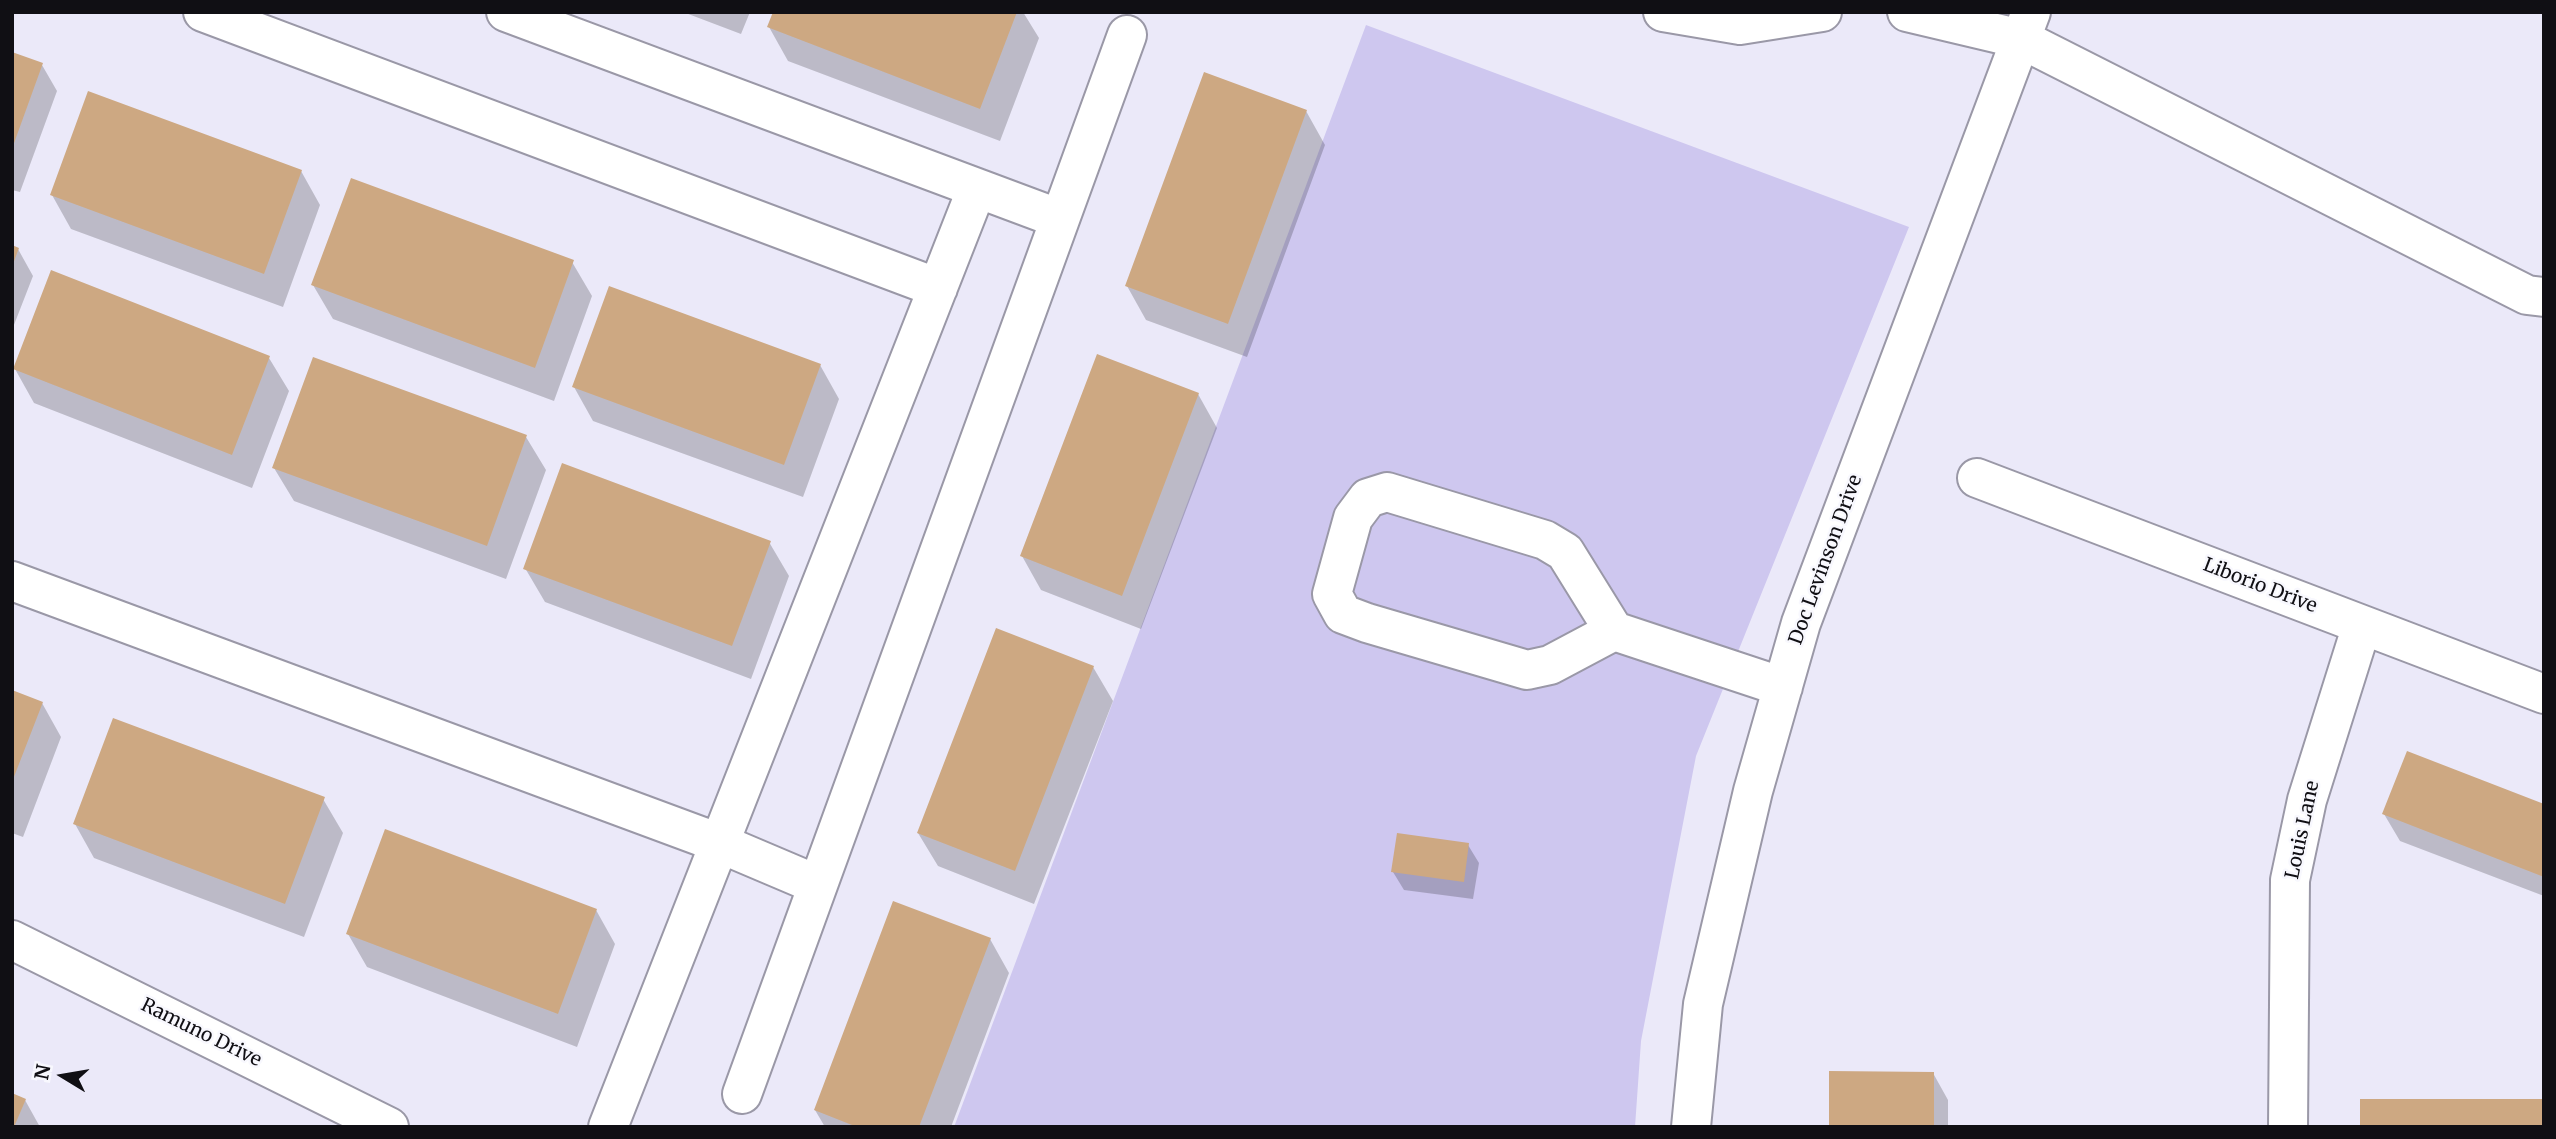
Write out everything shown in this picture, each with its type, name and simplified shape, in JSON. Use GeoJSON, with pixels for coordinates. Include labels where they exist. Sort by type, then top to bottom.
{"type":"FeatureCollection","features":[{"type":"Feature","properties":{"kind":"street"},"geometry":{"type":"LineString","coordinates":[[203,12],[938,288]]}},
{"type":"Feature","properties":{"kind":"street"},"geometry":{"type":"LineString","coordinates":[[506,12],[1060,219]]}},
{"type":"Feature","properties":{"kind":"street"},"geometry":{"type":"LineString","coordinates":[[1662,12],[1743,19],[1822,12]]}},
{"type":"Feature","properties":{"kind":"street"},"geometry":{"type":"LineString","coordinates":[[1908,12],[2026,26],[2527,295],[2544,297]]}},
{"type":"Feature","properties":{"kind":"street","name":"Doc Levinson Drive"},"geometry":{"type":"LineString","coordinates":[[1691,1127],[1703,1004],[1753,790],[1801,623],[2026,26]]}},
{"type":"Feature","properties":{"kind":"street"},"geometry":{"type":"LineString","coordinates":[[742,1094],[1127,35]]}},
{"type":"Feature","properties":{"kind":"street"},"geometry":{"type":"LineString","coordinates":[[608,1127],[977,188]]}},
{"type":"Feature","properties":{"kind":"street","name":"Liborio Drive"},"geometry":{"type":"LineString","coordinates":[[1977,478],[2544,694]]}},
{"type":"Feature","properties":{"kind":"street"},"geometry":{"type":"LineString","coordinates":[[1614,631],[1550,665],[1527,670],[1367,624],[1343,614],[1332,594],[1353,517],[1368,499],[1387,492],[1545,540],[1565,552],[1614,631],[1783,687]]}},
{"type":"Feature","properties":{"kind":"street"},"geometry":{"type":"LineString","coordinates":[[12,582],[719,843],[818,885]]}},
{"type":"Feature","properties":{"kind":"street","name":"Louis Lane"},"geometry":{"type":"LineString","coordinates":[[2288,1127],[2290,880],[2307,800],[2362,625]]}},
{"type":"Feature","properties":{"kind":"street","name":"Ramuno Drive"},"geometry":{"type":"LineString","coordinates":[[12,940],[389,1127]]}},
{"type":"Feature","properties":{"kind":"shaded area"},"geometry":{"type":"Polygon","coordinates":[[[1366,25],[1909,227],[1696,756],[1641,1041],[1635,1127],[954,1127],[1366,25]]]}},
{"type":"Feature","properties":{"kind":"building"},"geometry":{"type":"Polygon","coordinates":[[[773,12],[1017,12],[980,109],[767,27],[773,12]]]}},
{"type":"Feature","properties":{"kind":"building"},"geometry":{"type":"Polygon","coordinates":[[[12,52],[43,63],[13,146],[12,146],[12,52]]]}},
{"type":"Feature","properties":{"kind":"building"},"geometry":{"type":"Polygon","coordinates":[[[1204,72],[1307,110],[1228,324],[1125,286],[1204,72]]]}},
{"type":"Feature","properties":{"kind":"building"},"geometry":{"type":"Polygon","coordinates":[[[88,91],[302,170],[264,274],[50,195],[88,91]]]}},
{"type":"Feature","properties":{"kind":"building"},"geometry":{"type":"Polygon","coordinates":[[[351,178],[574,260],[535,368],[311,285],[351,178]]]}},
{"type":"Feature","properties":{"kind":"building"},"geometry":{"type":"Polygon","coordinates":[[[12,245],[19,248],[13,264],[12,264],[12,245]]]}},
{"type":"Feature","properties":{"kind":"building"},"geometry":{"type":"Polygon","coordinates":[[[51,270],[270,356],[232,455],[13,369],[51,270]]]}},
{"type":"Feature","properties":{"kind":"building"},"geometry":{"type":"Polygon","coordinates":[[[609,286],[821,364],[784,465],[572,387],[609,286]]]}},
{"type":"Feature","properties":{"kind":"building"},"geometry":{"type":"Polygon","coordinates":[[[1097,354],[1199,393],[1122,596],[1020,556],[1097,354]]]}},
{"type":"Feature","properties":{"kind":"building"},"geometry":{"type":"Polygon","coordinates":[[[313,357],[527,435],[487,546],[272,468],[313,357]]]}},
{"type":"Feature","properties":{"kind":"building"},"geometry":{"type":"Polygon","coordinates":[[[562,463],[771,541],[732,646],[523,569],[562,463]]]}},
{"type":"Feature","properties":{"kind":"building"},"geometry":{"type":"Polygon","coordinates":[[[996,628],[1094,666],[1015,871],[917,833],[996,628]]]}},
{"type":"Feature","properties":{"kind":"building"},"geometry":{"type":"Polygon","coordinates":[[[12,690],[43,702],[12,782],[12,690]]]}},
{"type":"Feature","properties":{"kind":"building"},"geometry":{"type":"Polygon","coordinates":[[[113,718],[325,797],[285,904],[73,824],[113,718]]]}},
{"type":"Feature","properties":{"kind":"building"},"geometry":{"type":"Polygon","coordinates":[[[2407,751],[2544,804],[2544,877],[2382,814],[2407,751]]]}},
{"type":"Feature","properties":{"kind":"building"},"geometry":{"type":"Polygon","coordinates":[[[385,829],[597,909],[558,1014],[346,934],[385,829]]]}},
{"type":"Feature","properties":{"kind":"building"},"geometry":{"type":"Polygon","coordinates":[[[1397,833],[1469,843],[1464,882],[1391,872],[1397,833]]]}},
{"type":"Feature","properties":{"kind":"building"},"geometry":{"type":"Polygon","coordinates":[[[893,901],[991,938],[919,1127],[857,1127],[814,1110],[893,901]]]}},
{"type":"Feature","properties":{"kind":"building"},"geometry":{"type":"Polygon","coordinates":[[[1829,1071],[1934,1072],[1934,1127],[1829,1127],[1829,1071]]]}},
{"type":"Feature","properties":{"kind":"building"},"geometry":{"type":"Polygon","coordinates":[[[12,1093],[26,1099],[14,1127],[12,1127],[12,1093]]]}},
{"type":"Feature","properties":{"kind":"building"},"geometry":{"type":"Polygon","coordinates":[[[2360,1099],[2544,1099],[2544,1127],[2360,1127],[2360,1099]]]}}]}
